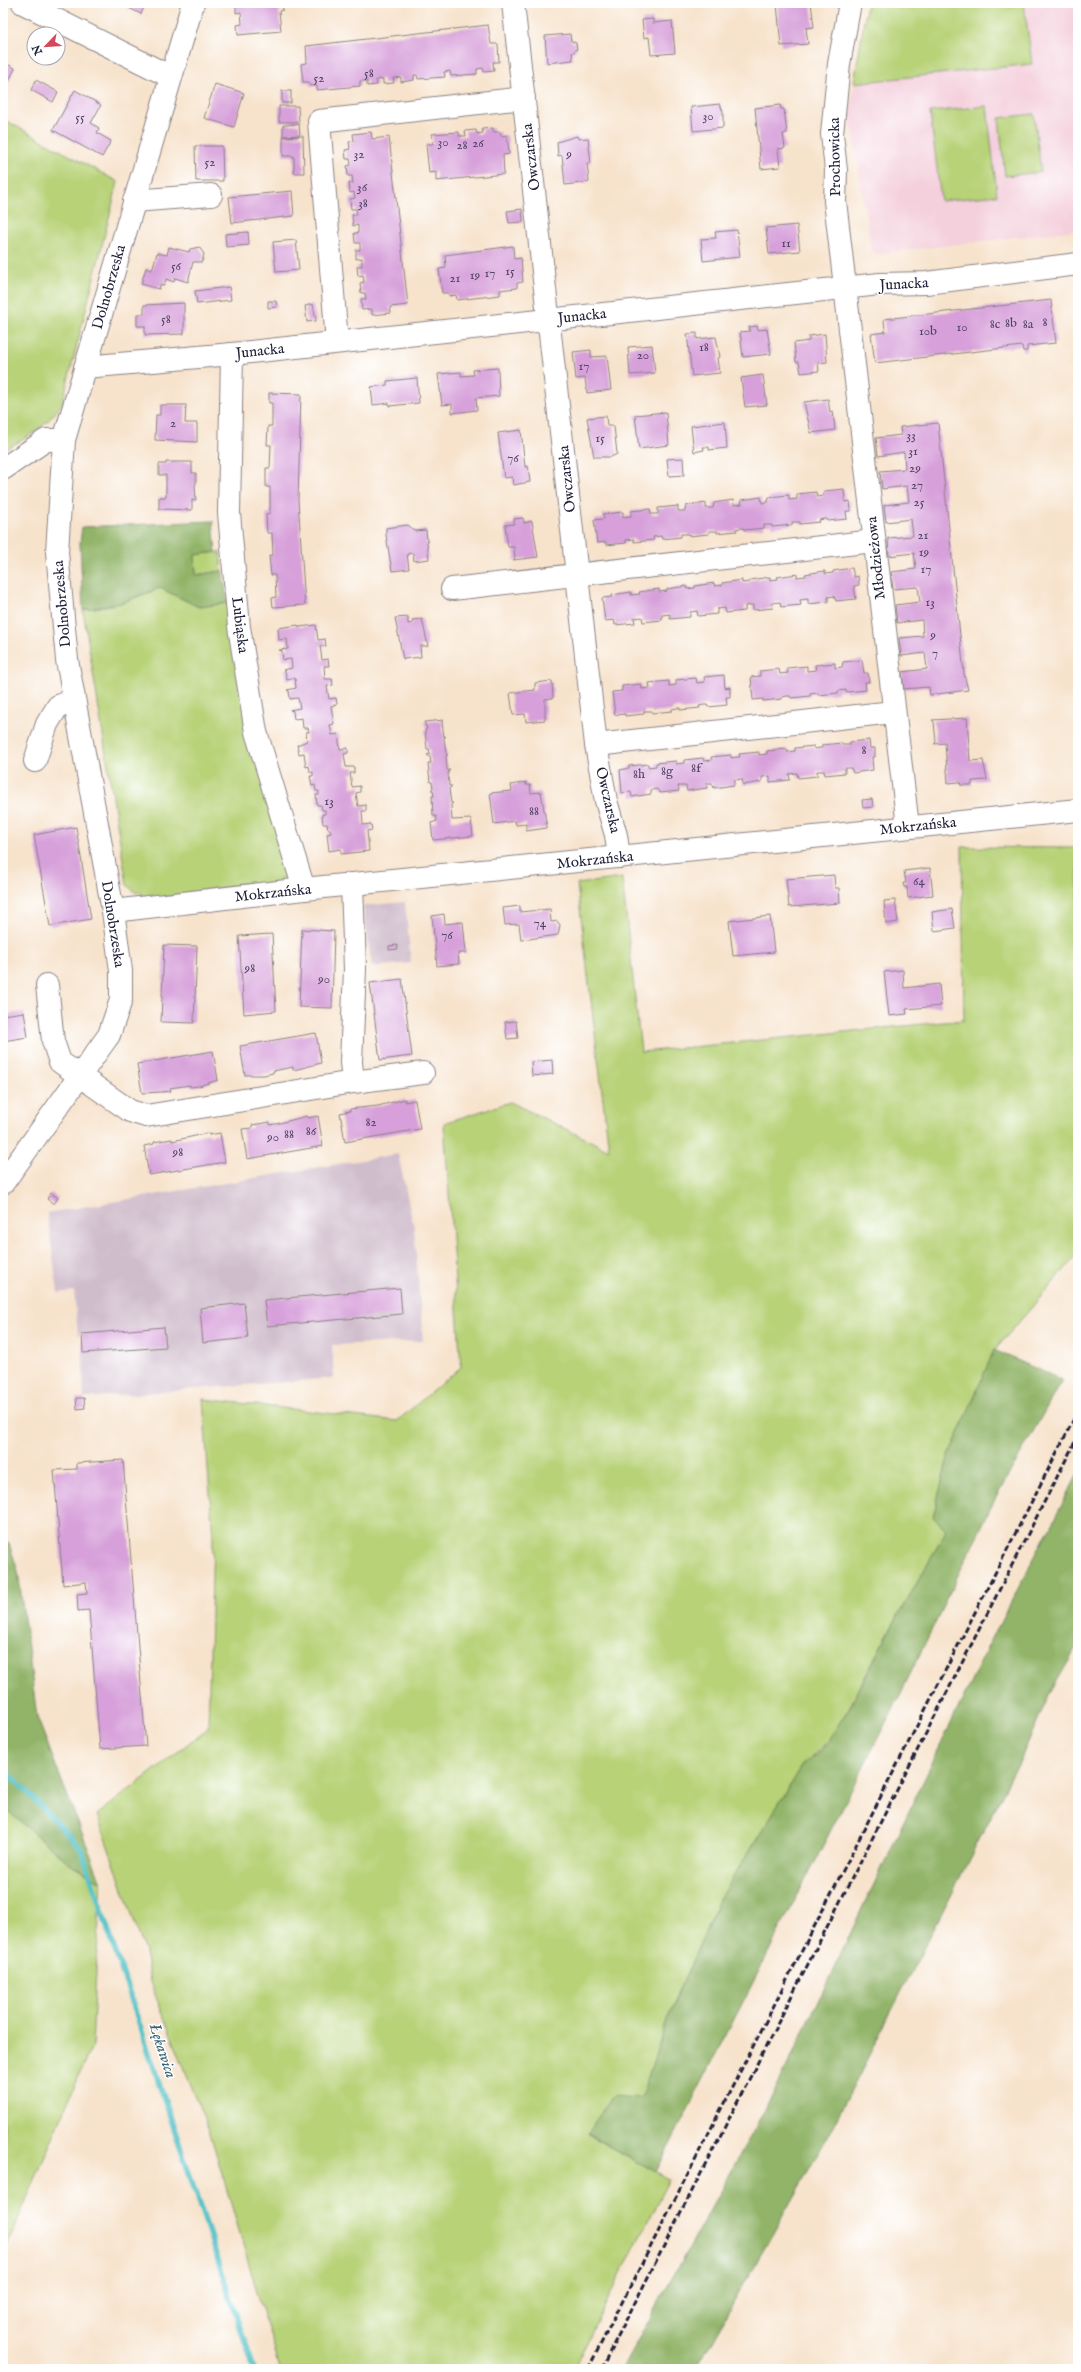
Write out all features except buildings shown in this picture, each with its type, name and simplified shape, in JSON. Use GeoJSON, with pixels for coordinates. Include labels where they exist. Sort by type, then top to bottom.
{"type":"FeatureCollection","features":[{"type":"Feature","properties":{"kind":"street"},"geometry":{"type":"LineString","coordinates":[[23,3],[171,77]]}},
{"type":"Feature","properties":{"kind":"street","name":"Dolnobrzeska"},"geometry":{"type":"LineString","coordinates":[[3,1183],[109,1034],[120,1000],[121,971],[113,911],[67,660],[57,552],[64,440],[193,3]]}},
{"type":"Feature","properties":{"kind":"street","name":"Owczarska"},"geometry":{"type":"LineString","coordinates":[[513,3],[596,745],[606,801],[616,835],[619,857]]}},
{"type":"Feature","properties":{"kind":"street","name":"Prochowicka"},"geometry":{"type":"LineString","coordinates":[[846,289],[835,201],[836,170],[832,134],[839,64],[850,3]]}},
{"type":"Feature","properties":{"kind":"street"},"geometry":{"type":"LineString","coordinates":[[337,342],[319,121],[524,98]]}},
{"type":"Feature","properties":{"kind":"street"},"geometry":{"type":"LineString","coordinates":[[134,201],[211,195]]}},
{"type":"Feature","properties":{"kind":"street","name":"Junacka"},"geometry":{"type":"LineString","coordinates":[[85,367],[232,354],[549,319],[846,289],[880,284],[926,283],[1078,264]]}},
{"type":"Feature","properties":{"kind":"street","name":"Młodzieżowa"},"geometry":{"type":"LineString","coordinates":[[846,289],[893,712],[908,827]]}},
{"type":"Feature","properties":{"kind":"street","name":"Lubiąska"},"geometry":{"type":"LineString","coordinates":[[232,354],[229,513],[239,627],[256,732],[304,889]]}},
{"type":"Feature","properties":{"kind":"street"},"geometry":{"type":"LineString","coordinates":[[3,469],[46,440],[64,440]]}},
{"type":"Feature","properties":{"kind":"street"},"geometry":{"type":"LineString","coordinates":[[452,589],[577,573],[874,540]]}},
{"type":"Feature","properties":{"kind":"street"},"geometry":{"type":"LineString","coordinates":[[35,760],[47,724],[58,706],[74,700]]}},
{"type":"Feature","properties":{"kind":"street"},"geometry":{"type":"LineString","coordinates":[[596,745],[893,712]]}},
{"type":"Feature","properties":{"kind":"street","name":"Mokrzańska"},"geometry":{"type":"LineString","coordinates":[[113,911],[304,889],[1078,810]]}},
{"type":"Feature","properties":{"kind":"street"},"geometry":{"type":"LineString","coordinates":[[352,884],[355,969],[351,1062],[353,1082]]}},
{"type":"Feature","properties":{"kind":"street"},"geometry":{"type":"LineString","coordinates":[[47,984],[53,1041],[60,1062],[81,1075],[130,1111],[146,1116],[353,1082],[423,1073]]}},
{"type":"Feature","properties":{"kind":"shaded area"},"geometry":{"type":"Polygon","coordinates":[[[867,3],[1078,3],[1078,230],[876,254],[871,250],[850,113],[867,3]]]}},
{"type":"Feature","properties":{"kind":"shaded area"},"geometry":{"type":"Polygon","coordinates":[[[405,902],[411,963],[372,967],[363,906],[405,902]]]}},
{"type":"Feature","properties":{"kind":"shaded area"},"geometry":{"type":"Polygon","coordinates":[[[398,1154],[414,1228],[423,1341],[332,1345],[334,1378],[84,1398],[82,1334],[78,1335],[74,1291],[58,1293],[47,1213],[398,1154]]]}},
{"type":"Feature","properties":{"kind":"green space"},"geometry":{"type":"Polygon","coordinates":[[[867,3],[1024,3],[1032,64],[854,83],[867,3]]]}},
{"type":"Feature","properties":{"kind":"green space"},"geometry":{"type":"Polygon","coordinates":[[[987,106],[997,195],[941,201],[930,112],[987,106]]]}},
{"type":"Feature","properties":{"kind":"green space"},"geometry":{"type":"Polygon","coordinates":[[[1034,114],[1041,172],[1005,176],[999,118],[1034,114]]]}},
{"type":"Feature","properties":{"kind":"green space"},"geometry":{"type":"Polygon","coordinates":[[[3,119],[118,182],[62,404],[50,419],[36,431],[3,450],[3,119]]]}},
{"type":"Feature","properties":{"kind":"green space"},"geometry":{"type":"Polygon","coordinates":[[[213,521],[216,552],[195,555],[196,575],[222,571],[228,603],[199,607],[160,588],[121,603],[83,610],[80,543],[82,527],[213,521]]]}},
{"type":"Feature","properties":{"kind":"green space"},"geometry":{"type":"Polygon","coordinates":[[[220,552],[222,571],[196,575],[194,555],[220,552]]]}},
{"type":"Feature","properties":{"kind":"green space"},"geometry":{"type":"Polygon","coordinates":[[[160,588],[199,607],[228,603],[287,870],[283,878],[275,883],[143,901],[141,892],[136,893],[127,885],[83,610],[121,603],[160,588]]]}},
{"type":"Feature","properties":{"kind":"green space"},"geometry":{"type":"Polygon","coordinates":[[[962,847],[1078,848],[1078,1254],[994,1351],[948,1458],[933,1517],[947,1529],[889,1631],[848,1710],[828,1740],[803,1765],[719,1900],[668,2017],[641,2099],[587,2134],[669,2179],[573,2369],[280,2369],[210,2133],[150,1982],[145,1952],[97,1815],[208,1728],[213,1538],[203,1399],[397,1421],[461,1367],[444,1123],[510,1102],[609,1150],[577,884],[622,878],[641,1052],[964,1020],[962,847]]]}},
{"type":"Feature","properties":{"kind":"green space"},"geometry":{"type":"Polygon","coordinates":[[[994,1350],[1062,1380],[993,1503],[901,1693],[656,2172],[587,2133],[613,2096],[641,2098],[668,2017],[719,1900],[803,1765],[821,1751],[855,1699],[881,1646],[947,1530],[933,1517],[948,1458],[994,1350]]]}},
{"type":"Feature","properties":{"kind":"green space"},"geometry":{"type":"Polygon","coordinates":[[[1078,1474],[1078,1645],[1049,1695],[1022,1756],[824,2143],[696,2369],[622,2369],[775,2091],[990,1642],[1078,1474]]]}},
{"type":"Feature","properties":{"kind":"green space"},"geometry":{"type":"Polygon","coordinates":[[[3,1538],[8,1541],[18,1571],[37,1717],[101,1882],[68,1862],[3,1807],[3,1538]]]}},
{"type":"Feature","properties":{"kind":"green space"},"geometry":{"type":"Polygon","coordinates":[[[3,1807],[68,1862],[101,1882],[92,2045],[3,2255],[3,1807]]]}},
{"type":"Feature","properties":{"kind":"waterway","name":"Łękawica"},"geometry":{"type":"LineString","coordinates":[[3,1767],[81,1848],[254,2369]]}},
{"type":"Feature","properties":{"kind":"railway"},"geometry":{"type":"LineString","coordinates":[[588,2369],[1078,1411]]}},
{"type":"Feature","properties":{"kind":"railway"},"geometry":{"type":"LineString","coordinates":[[601,2369],[1078,1436]]}}]}
